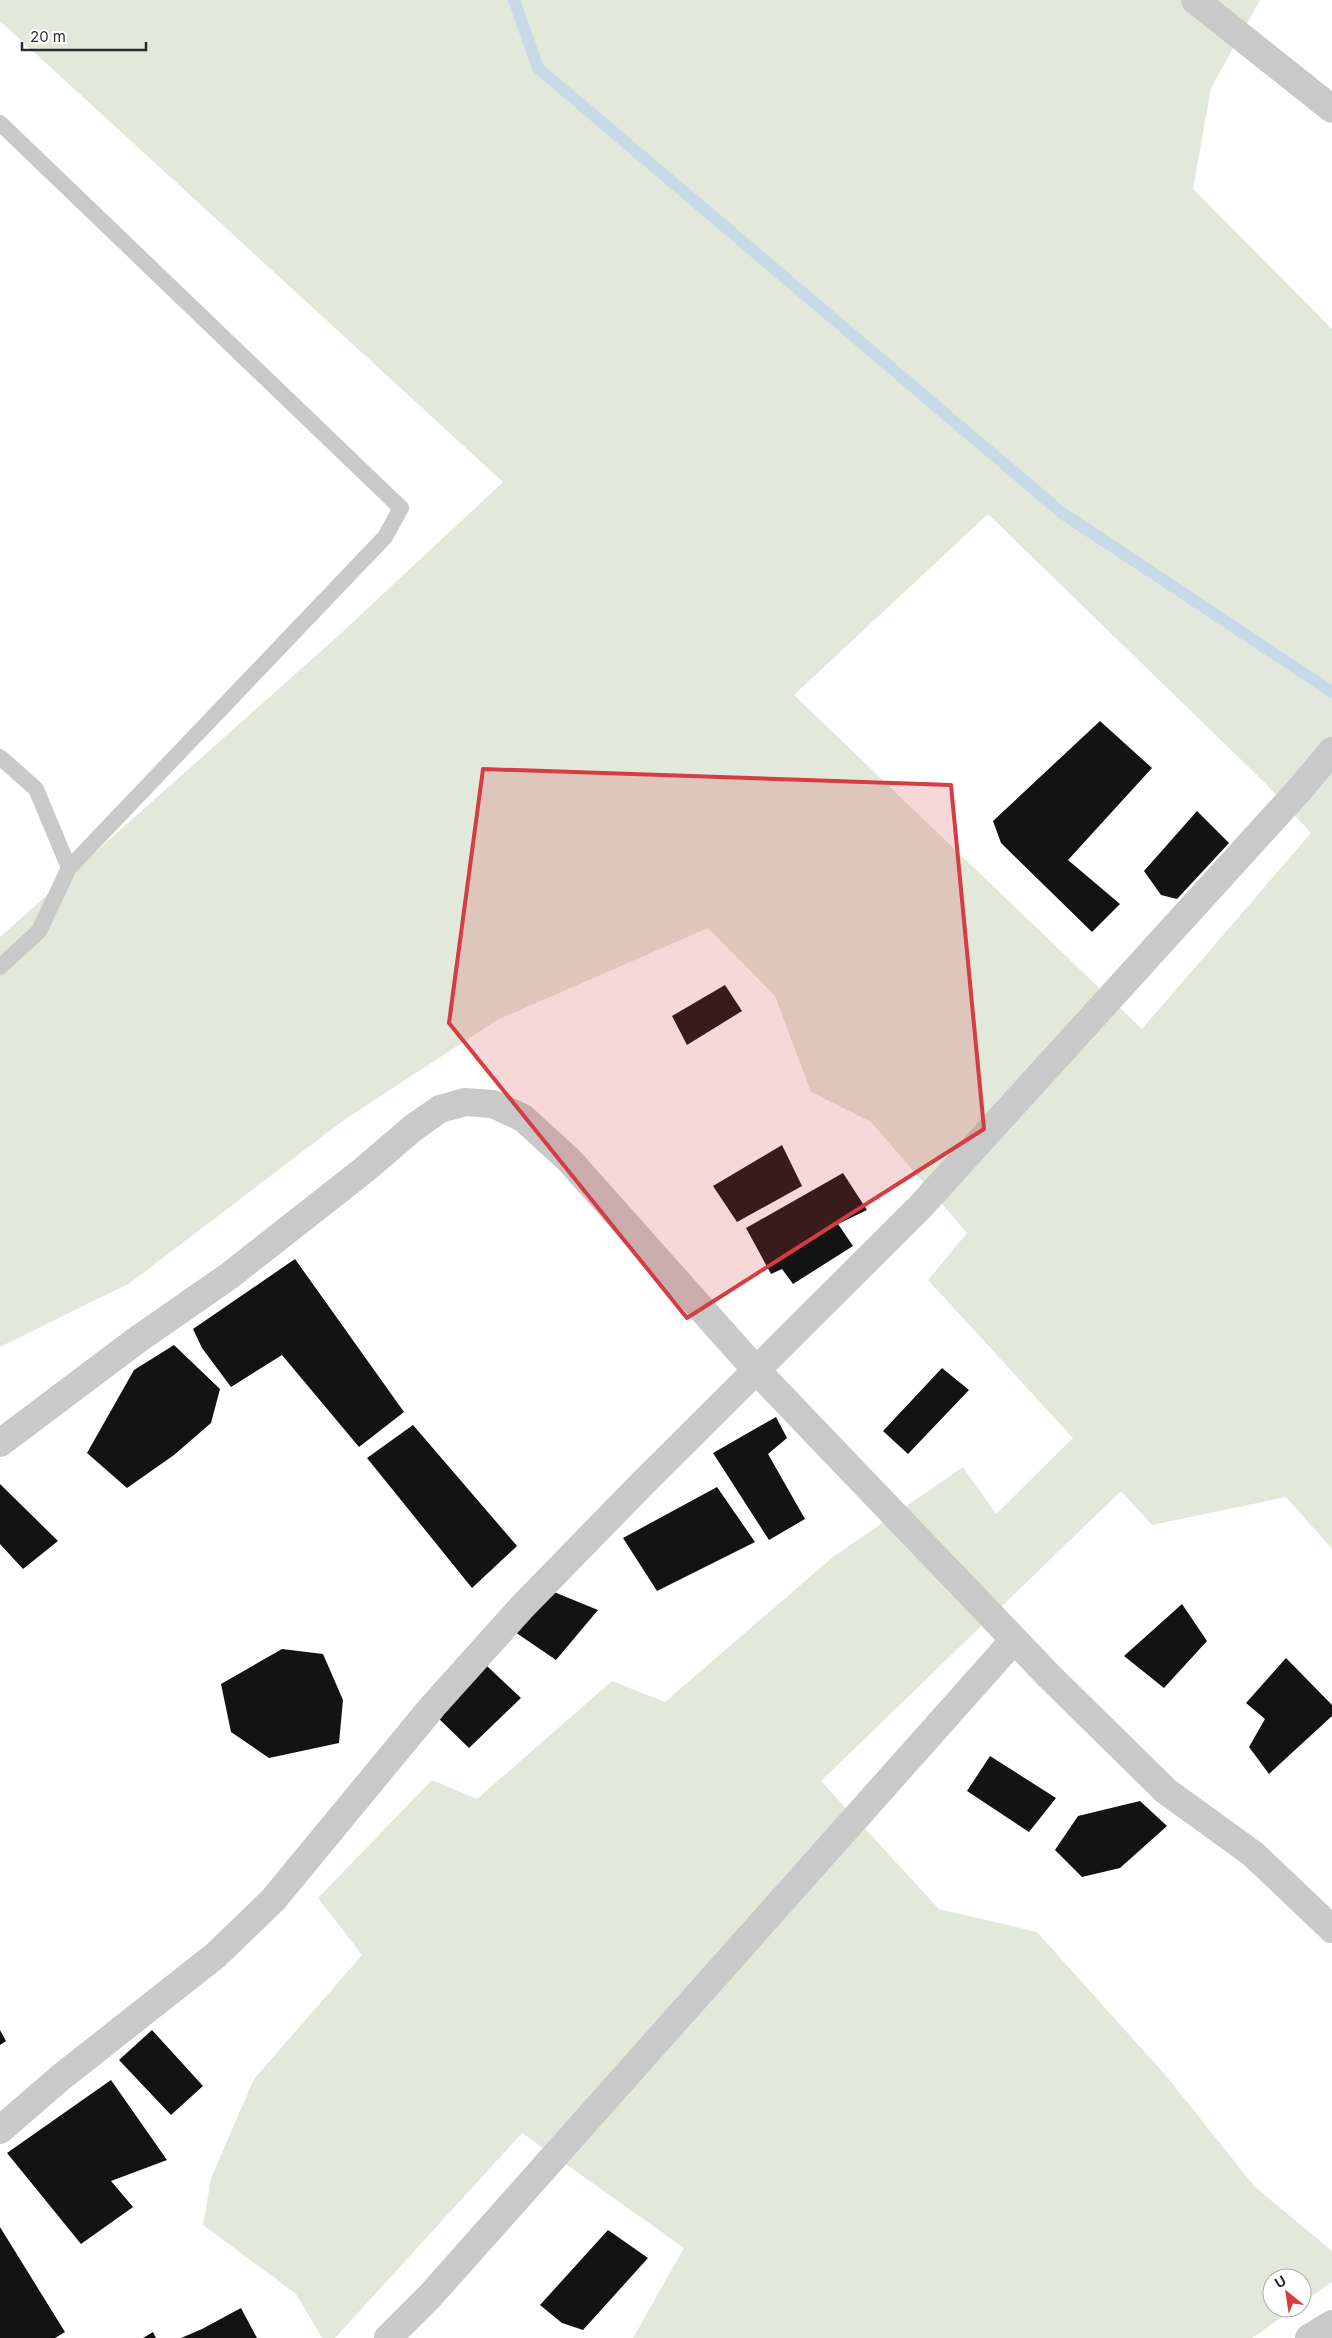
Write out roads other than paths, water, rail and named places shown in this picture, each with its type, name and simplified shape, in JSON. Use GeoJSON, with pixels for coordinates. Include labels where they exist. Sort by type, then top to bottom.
{"type":"FeatureCollection","features":[{"type":"Feature","properties":{"kind":"street"},"geometry":{"type":"LineString","coordinates":[[1201,2],[1332,109]]}},
{"type":"Feature","properties":{"kind":"street"},"geometry":{"type":"LineString","coordinates":[[0,2130],[60,2078],[216,1954],[272,1900],[433,1706],[522,1607],[920,1207],[1301,788],[1332,751]]}},
{"type":"Feature","properties":{"kind":"street"},"geometry":{"type":"LineString","coordinates":[[0,1443],[138,1340],[229,1276],[364,1170],[413,1128],[440,1109],[465,1102],[493,1104],[523,1118],[575,1167],[756,1370],[1014,1640],[1166,1791],[1253,1854],[1332,1929]]}},
{"type":"Feature","properties":{"kind":"street"},"geometry":{"type":"LineString","coordinates":[[388,2338],[430,2296],[1014,1640]]}},
{"type":"Feature","properties":{"kind":"street"},"geometry":{"type":"LineString","coordinates":[[1309,2338],[1332,2324]]}},
{"type":"Feature","properties":{"kind":"lane"},"geometry":{"type":"LineString","coordinates":[[0,123],[401,508],[385,537],[69,868],[39,931],[0,967]]}},
{"type":"Feature","properties":{"kind":"lane"},"geometry":{"type":"LineString","coordinates":[[0,756],[36,789],[69,868]]}},
{"type":"Feature","properties":{"kind":"waterway"},"geometry":{"type":"LineString","coordinates":[[514,0],[538,68],[1062,513],[1332,692]]}}]}
